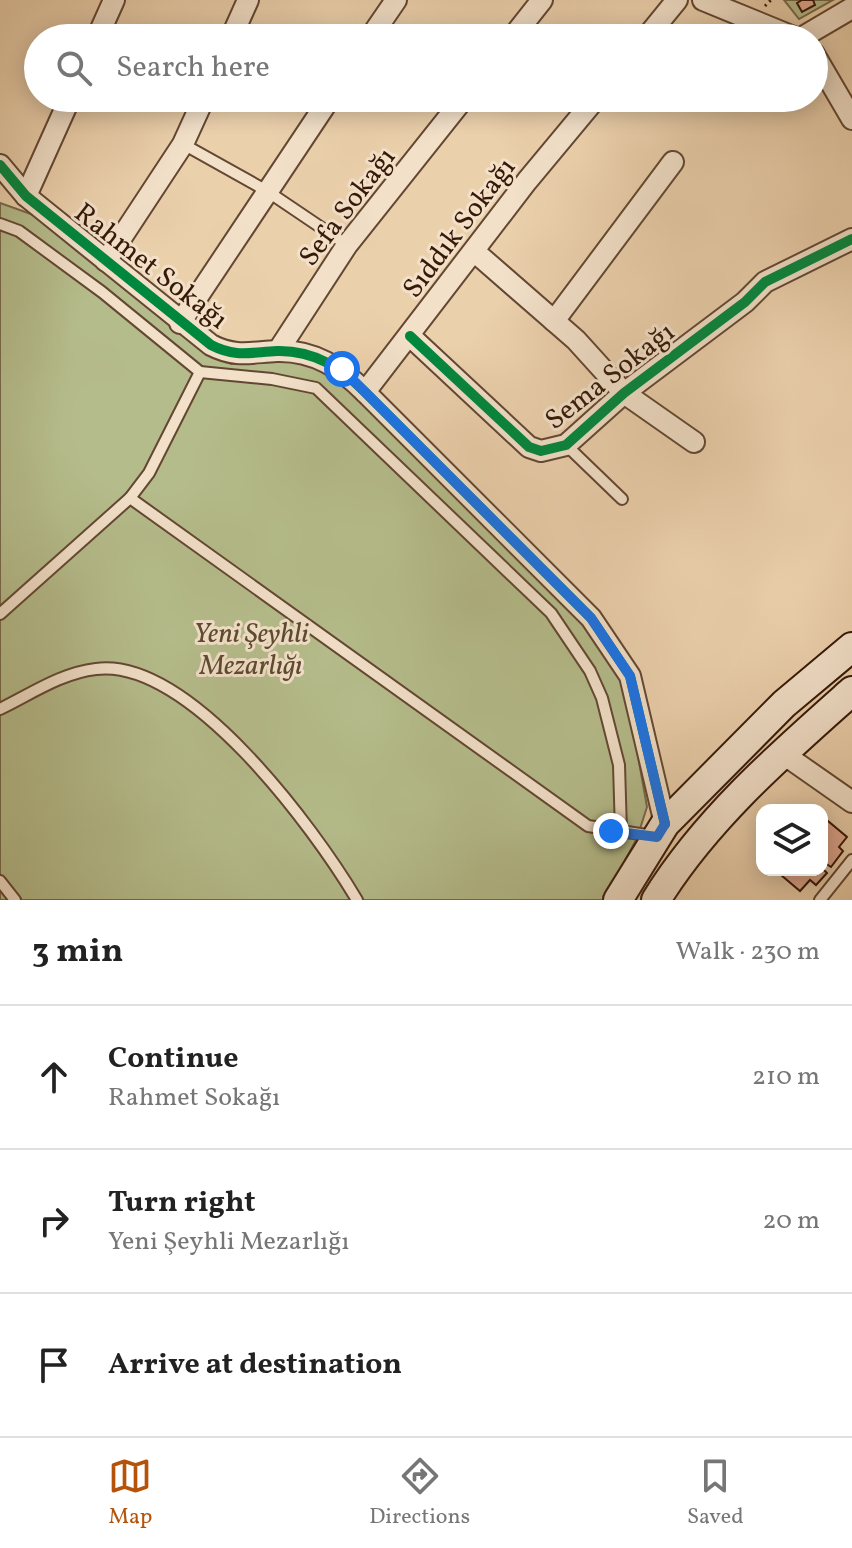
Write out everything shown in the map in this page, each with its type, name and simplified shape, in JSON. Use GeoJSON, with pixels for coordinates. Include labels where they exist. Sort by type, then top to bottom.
{"type":"FeatureCollection","features":[{"type":"Feature","properties":{"kind":"street"},"geometry":{"type":"LineString","coordinates":[[103,24],[114,0]]}},
{"type":"Feature","properties":{"kind":"street"},"geometry":{"type":"LineString","coordinates":[[237,24],[248,0]]}},
{"type":"Feature","properties":{"kind":"street"},"geometry":{"type":"LineString","coordinates":[[380,24],[396,0]]}},
{"type":"Feature","properties":{"kind":"street"},"geometry":{"type":"LineString","coordinates":[[523,24],[542,0]]}},
{"type":"Feature","properties":{"kind":"street"},"geometry":{"type":"LineString","coordinates":[[657,24],[677,0]]}},
{"type":"Feature","properties":{"kind":"street"},"geometry":{"type":"LineString","coordinates":[[703,0],[764,24]]}},
{"type":"Feature","properties":{"kind":"street"},"geometry":{"type":"LineString","coordinates":[[824,24],[852,8]]}},
{"type":"Feature","properties":{"kind":"street"},"geometry":{"type":"LineString","coordinates":[[828,78],[852,119]]}},
{"type":"Feature","properties":{"kind":"street"},"geometry":{"type":"LineString","coordinates":[[26,196],[64,112]]}},
{"type":"Feature","properties":{"kind":"street"},"geometry":{"type":"LineString","coordinates":[[106,261],[183,144],[198,112]]}},
{"type":"Feature","properties":{"kind":"street"},"geometry":{"type":"LineString","coordinates":[[180,323],[321,112]]}},
{"type":"Feature","properties":{"kind":"street","name":"Sefa Sokağı"},"geometry":{"type":"LineString","coordinates":[[278,351],[347,245],[453,112]]}},
{"type":"Feature","properties":{"kind":"street","name":"Sıddık Sokağı"},"geometry":{"type":"LineString","coordinates":[[365,392],[527,181],[584,112]]}},
{"type":"Feature","properties":{"kind":"street"},"geometry":{"type":"LineString","coordinates":[[554,321],[673,162]]}},
{"type":"Feature","properties":{"kind":"street","name":"Rahmet Sokağı"},"geometry":{"type":"LineString","coordinates":[[0,165],[26,196],[180,323],[227,353],[253,356],[278,351],[312,355],[342,369],[591,618],[617,655],[637,700],[661,830]]}},
{"type":"Feature","properties":{"kind":"street","name":"Sema Sokağı"},"geometry":{"type":"LineString","coordinates":[[410,336],[529,447],[541,451],[566,445],[624,393],[745,302],[765,282],[852,239]]}},
{"type":"Feature","properties":{"kind":"street"},"geometry":{"type":"LineString","coordinates":[[475,252],[554,321],[624,393],[694,442]]}},
{"type":"Feature","properties":{"kind":"street"},"geometry":{"type":"LineString","coordinates":[[618,900],[661,830],[755,733],[852,647]]}},
{"type":"Feature","properties":{"kind":"street"},"geometry":{"type":"LineString","coordinates":[[656,900],[682,858],[782,753],[852,691]]}},
{"type":"Feature","properties":{"kind":"street"},"geometry":{"type":"LineString","coordinates":[[755,733],[852,802]]}},
{"type":"Feature","properties":{"kind":"lane"},"geometry":{"type":"LineString","coordinates":[[183,144],[267,191],[347,245]]}},
{"type":"Feature","properties":{"kind":"lane"},"geometry":{"type":"LineString","coordinates":[[0,224],[19,231],[90,283],[200,372],[272,379],[316,388],[551,613],[590,671],[602,698],[619,765],[621,832]]}},
{"type":"Feature","properties":{"kind":"lane"},"geometry":{"type":"LineString","coordinates":[[0,614],[130,498],[149,473],[200,372]]}},
{"type":"Feature","properties":{"kind":"lane"},"geometry":{"type":"LineString","coordinates":[[566,445],[622,499]]}},
{"type":"Feature","properties":{"kind":"lane"},"geometry":{"type":"LineString","coordinates":[[130,498],[588,826],[621,832],[661,830]]}},
{"type":"Feature","properties":{"kind":"lane"},"geometry":{"type":"LineString","coordinates":[[0,709],[68,674],[98,668],[136,671],[195,706],[258,764],[332,858],[357,900]]}},
{"type":"Feature","properties":{"kind":"lane"},"geometry":{"type":"LineString","coordinates":[[820,900],[852,860]]}},
{"type":"Feature","properties":{"kind":"lane"},"geometry":{"type":"LineString","coordinates":[[0,881],[15,900]]}},
{"type":"Feature","properties":{"kind":"green space"},"geometry":{"type":"Polygon","coordinates":[[[784,0],[833,0],[799,19],[784,0]]]}},
{"type":"Feature","properties":{"kind":"green space","name":"Yeni Şeyhli Mezarlığı"},"geometry":{"type":"Polygon","coordinates":[[[0,203],[42,218],[185,334],[231,364],[276,359],[315,363],[350,389],[592,633],[617,671],[628,700],[647,807],[637,838],[604,900],[0,900],[0,203]]]}},
{"type":"Feature","properties":{"kind":"building"},"geometry":{"type":"Polygon","coordinates":[[[813,0],[815,5],[802,12],[797,3],[813,0]]]}},
{"type":"Feature","properties":{"kind":"building"},"geometry":{"type":"Polygon","coordinates":[[[828,821],[847,837],[839,847],[843,851],[831,867],[828,865],[828,821]]]}},
{"type":"Feature","properties":{"kind":"building"},"geometry":{"type":"Polygon","coordinates":[[[782,876],[824,876],[816,885],[810,880],[800,891],[782,876]]]}},
{"type":"Feature","properties":{"kind":"cycle path"},"geometry":{"type":"LineString","coordinates":[[0,165],[26,196],[211,345],[236,353],[290,351],[315,357],[336,368],[365,392],[591,618],[630,676],[665,824]]}},
{"type":"Feature","properties":{"kind":"cycle path"},"geometry":{"type":"LineString","coordinates":[[410,336],[529,447],[541,451],[566,445],[624,393],[745,302],[765,282],[852,239]]}},
{"type":"Feature","properties":{"kind":"route"},"geometry":{"type":"LineString","coordinates":[[342,369],[591,618],[630,676],[665,824],[657,837],[611,831]]}}]}
